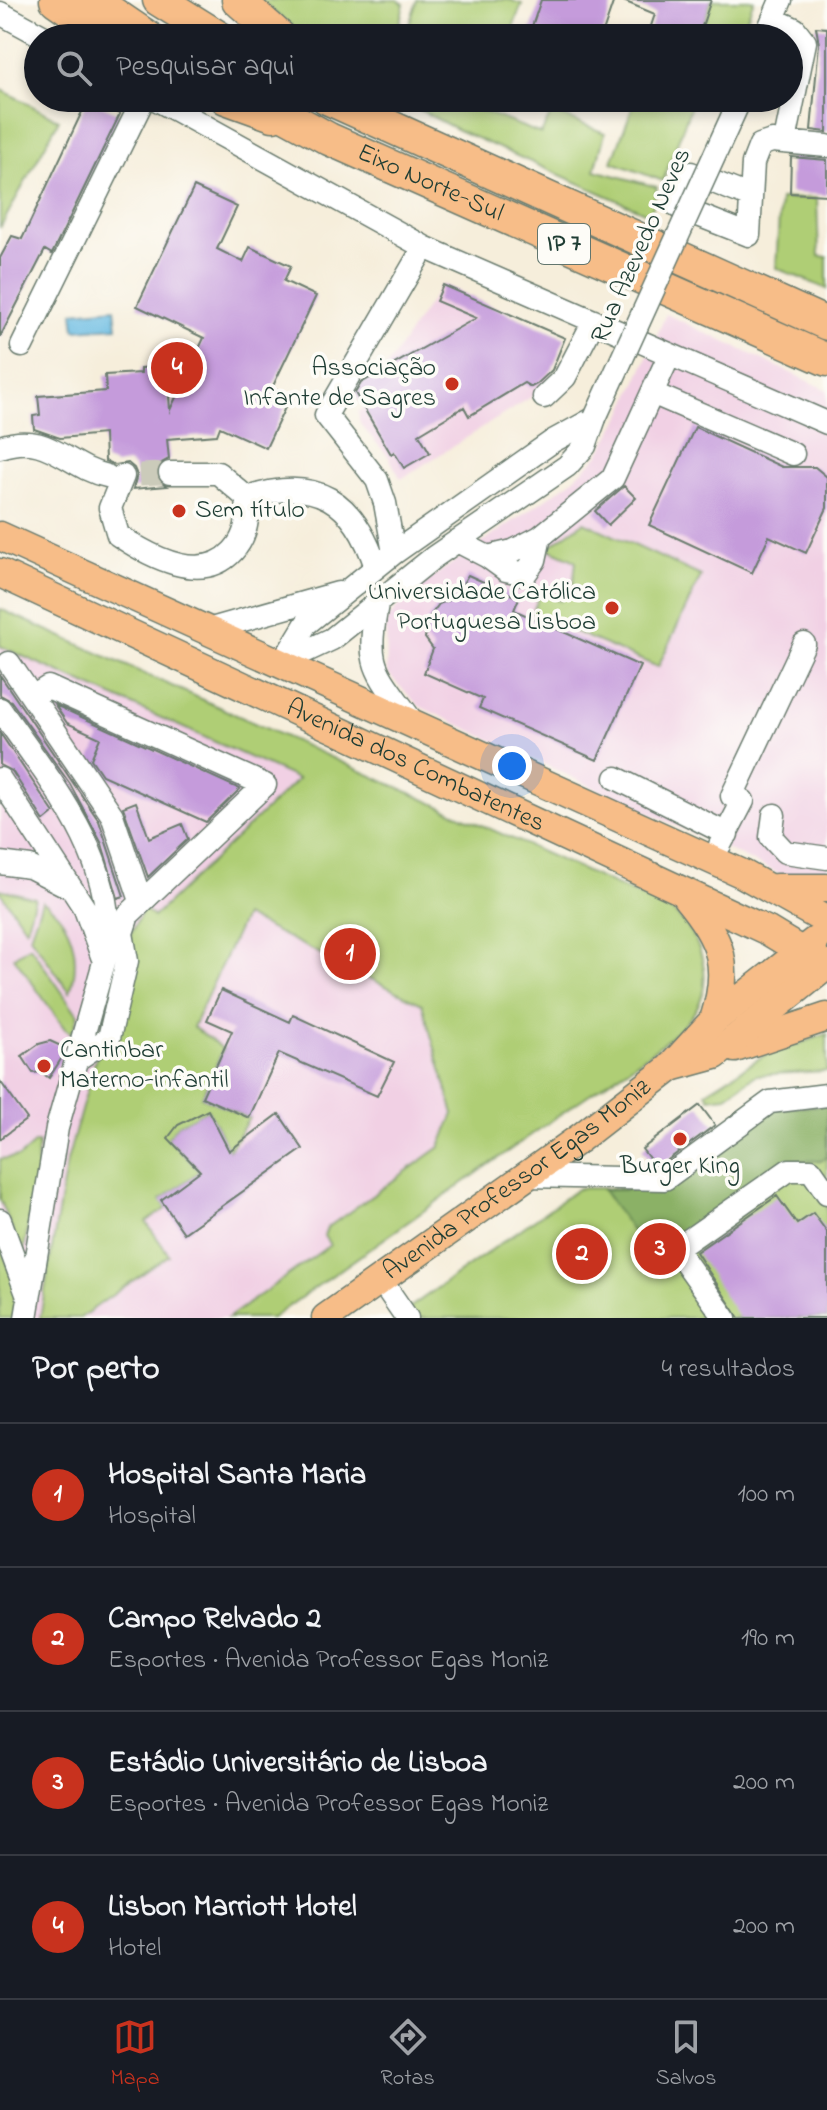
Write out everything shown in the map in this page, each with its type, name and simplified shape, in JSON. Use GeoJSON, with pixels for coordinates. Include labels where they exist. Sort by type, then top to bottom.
{"type":"FeatureCollection","features":[{"type":"Feature","properties":{"kind":"highway"},"geometry":{"type":"LineString","coordinates":[[56,0],[91,24]]}},
{"type":"Feature","properties":{"kind":"highway"},"geometry":{"type":"LineString","coordinates":[[93,0],[128,24]]}},
{"type":"Feature","properties":{"kind":"highway"},"geometry":{"type":"LineString","coordinates":[[159,0],[198,24]]}},
{"type":"Feature","properties":{"kind":"highway"},"geometry":{"type":"LineString","coordinates":[[169,0],[200,24]]}},
{"type":"Feature","properties":{"kind":"highway"},"geometry":{"type":"LineString","coordinates":[[238,0],[265,24]]}},
{"type":"Feature","properties":{"kind":"highway"},"geometry":{"type":"LineString","coordinates":[[264,112],[303,126]]}},
{"type":"Feature","properties":{"kind":"highway","name":"Eixo Norte-Sul"},"geometry":{"type":"LineString","coordinates":[[278,112],[303,126],[827,360]]}},
{"type":"Feature","properties":{"kind":"highway","name":"Eixo Norte-Sul"},"geometry":{"type":"LineString","coordinates":[[357,112],[827,321]]}},
{"type":"Feature","properties":{"kind":"highway"},"geometry":{"type":"LineString","coordinates":[[390,112],[470,164]]}},
{"type":"Feature","properties":{"kind":"main road","name":"Avenida dos Combatentes"},"geometry":{"type":"LineString","coordinates":[[0,536],[211,629],[773,888],[827,921]]}},
{"type":"Feature","properties":{"kind":"main road","name":"Avenida dos Combatentes"},"geometry":{"type":"LineString","coordinates":[[0,573],[681,891],[820,962]]}},
{"type":"Feature","properties":{"kind":"main road"},"geometry":{"type":"LineString","coordinates":[[264,697],[283,662]]}},
{"type":"Feature","properties":{"kind":"main road"},"geometry":{"type":"LineString","coordinates":[[773,888],[827,888]]}},
{"type":"Feature","properties":{"kind":"main road"},"geometry":{"type":"LineString","coordinates":[[681,891],[712,928],[721,953],[724,981],[714,1020]]}},
{"type":"Feature","properties":{"kind":"main road"},"geometry":{"type":"LineString","coordinates":[[820,962],[827,932]]}},
{"type":"Feature","properties":{"kind":"main road","name":"Avenida Professor Egas Moniz"},"geometry":{"type":"LineString","coordinates":[[326,1318],[527,1176],[670,1068],[714,1020],[820,962]]}},
{"type":"Feature","properties":{"kind":"main road","name":"Avenida Professor Egas Moniz"},"geometry":{"type":"LineString","coordinates":[[670,1068],[715,1055],[820,962]]}},
{"type":"Feature","properties":{"kind":"main road"},"geometry":{"type":"LineString","coordinates":[[715,1055],[827,1017]]}},
{"type":"Feature","properties":{"kind":"street"},"geometry":{"type":"LineString","coordinates":[[0,13],[24,26]]}},
{"type":"Feature","properties":{"kind":"street"},"geometry":{"type":"LineString","coordinates":[[22,346],[137,112]]}},
{"type":"Feature","properties":{"kind":"street"},"geometry":{"type":"LineString","coordinates":[[179,112],[424,247],[827,423]]}},
{"type":"Feature","properties":{"kind":"street","name":"Rua Azevedo Neves"},"geometry":{"type":"LineString","coordinates":[[283,662],[332,639],[457,541],[567,466],[585,446],[733,112]]}},
{"type":"Feature","properties":{"kind":"street"},"geometry":{"type":"LineString","coordinates":[[785,141],[791,112]]}},
{"type":"Feature","properties":{"kind":"street"},"geometry":{"type":"LineString","coordinates":[[751,197],[691,173],[678,207],[749,235],[757,150],[765,143],[785,141],[827,146]]}},
{"type":"Feature","properties":{"kind":"street"},"geometry":{"type":"LineString","coordinates":[[385,560],[377,480],[326,415],[424,247]]}},
{"type":"Feature","properties":{"kind":"street"},"geometry":{"type":"LineString","coordinates":[[544,397],[565,377],[594,321]]}},
{"type":"Feature","properties":{"kind":"street"},"geometry":{"type":"LineString","coordinates":[[457,541],[488,557],[513,551],[540,537],[613,478],[669,356]]}},
{"type":"Feature","properties":{"kind":"street"},"geometry":{"type":"LineString","coordinates":[[652,393],[793,454]]}},
{"type":"Feature","properties":{"kind":"street"},"geometry":{"type":"LineString","coordinates":[[283,662],[306,624],[385,560],[553,441],[595,418]]}},
{"type":"Feature","properties":{"kind":"street"},"geometry":{"type":"LineString","coordinates":[[0,447],[34,442],[50,446],[91,473],[115,476],[110,508],[118,535],[180,565],[213,566],[227,558],[238,545],[247,526],[247,498],[218,473],[170,473]]}},
{"type":"Feature","properties":{"kind":"street"},"geometry":{"type":"LineString","coordinates":[[247,498],[279,489],[325,494],[356,521],[385,560]]}},
{"type":"Feature","properties":{"kind":"street"},"geometry":{"type":"LineString","coordinates":[[211,629],[347,590]]}},
{"type":"Feature","properties":{"kind":"street"},"geometry":{"type":"LineString","coordinates":[[378,600],[370,650],[374,667],[412,721]]}},
{"type":"Feature","properties":{"kind":"street"},"geometry":{"type":"LineString","coordinates":[[711,860],[727,834],[738,798],[804,644]]}},
{"type":"Feature","properties":{"kind":"street"},"geometry":{"type":"LineString","coordinates":[[9,663],[112,815],[140,896]]}},
{"type":"Feature","properties":{"kind":"street"},"geometry":{"type":"LineString","coordinates":[[32,697],[48,687],[265,785],[140,896],[102,924]]}},
{"type":"Feature","properties":{"kind":"street"},"geometry":{"type":"LineString","coordinates":[[0,709],[87,841],[102,924],[104,961],[57,1128],[27,1308]]}},
{"type":"Feature","properties":{"kind":"street"},"geometry":{"type":"LineString","coordinates":[[616,778],[727,834]]}},
{"type":"Feature","properties":{"kind":"street"},"geometry":{"type":"LineString","coordinates":[[0,779],[54,856],[71,888],[102,924]]}},
{"type":"Feature","properties":{"kind":"street"},"geometry":{"type":"LineString","coordinates":[[774,815],[771,837],[785,852],[827,858]]}},
{"type":"Feature","properties":{"kind":"street"},"geometry":{"type":"LineString","coordinates":[[17,865],[54,856],[70,845],[87,841]]}},
{"type":"Feature","properties":{"kind":"street"},"geometry":{"type":"LineString","coordinates":[[17,865],[71,888]]}},
{"type":"Feature","properties":{"kind":"street"},"geometry":{"type":"LineString","coordinates":[[79,1058],[109,1038],[127,961],[122,933],[128,915],[140,896]]}},
{"type":"Feature","properties":{"kind":"street"},"geometry":{"type":"LineString","coordinates":[[527,1176],[665,1179],[770,1102],[827,1095]]}},
{"type":"Feature","properties":{"kind":"street"},"geometry":{"type":"LineString","coordinates":[[725,1318],[676,1249],[789,1170],[811,1170],[827,1193]]}},
{"type":"Feature","properties":{"kind":"street"},"geometry":{"type":"LineString","coordinates":[[0,1220],[27,1308]]}},
{"type":"Feature","properties":{"kind":"street"},"geometry":{"type":"LineString","coordinates":[[380,1279],[407,1318]]}},
{"type":"Feature","properties":{"kind":"shaded area","name":"Associação Infante de Sagres"},"geometry":{"type":"Polygon","coordinates":[[[441,285],[565,338],[548,379],[536,394],[401,479],[388,456],[360,424],[358,412],[364,408],[352,388],[386,368],[441,285]]]}},
{"type":"Feature","properties":{"kind":"shaded area","name":"Universidade Católica Portuguesa Lisboa"},"geometry":{"type":"Polygon","coordinates":[[[666,314],[827,390],[827,871],[784,876],[419,706],[387,673],[386,622],[408,594],[570,482],[598,456],[623,413],[666,314]]]}},
{"type":"Feature","properties":{"kind":"shaded area"},"geometry":{"type":"Polygon","coordinates":[[[0,609],[669,909],[686,925],[703,964],[705,986],[694,1012],[622,1071],[272,1318],[0,1318],[0,609]]]}},
{"type":"Feature","properties":{"kind":"green space"},"geometry":{"type":"Polygon","coordinates":[[[259,0],[398,0],[404,4],[399,24],[289,24],[259,0]]]}},
{"type":"Feature","properties":{"kind":"green space"},"geometry":{"type":"Polygon","coordinates":[[[417,0],[510,0],[522,4],[514,24],[409,24],[417,0]]]}},
{"type":"Feature","properties":{"kind":"green space"},"geometry":{"type":"Polygon","coordinates":[[[711,0],[754,0],[745,24],[703,24],[711,0]]]}},
{"type":"Feature","properties":{"kind":"green space"},"geometry":{"type":"Polygon","coordinates":[[[0,89],[24,102],[24,112],[44,112],[59,120],[0,228],[0,89]]]}},
{"type":"Feature","properties":{"kind":"green space"},"geometry":{"type":"Polygon","coordinates":[[[424,112],[485,112],[541,134],[552,112],[605,133],[595,170],[657,187],[651,215],[424,112]]]}},
{"type":"Feature","properties":{"kind":"green space"},"geometry":{"type":"Polygon","coordinates":[[[631,112],[689,112],[663,181],[612,162],[631,112]]]}},
{"type":"Feature","properties":{"kind":"green space"},"geometry":{"type":"Polygon","coordinates":[[[817,198],[819,256],[827,257],[827,289],[776,268],[780,199],[817,198]]]}},
{"type":"Feature","properties":{"kind":"green space"},"geometry":{"type":"Polygon","coordinates":[[[584,522],[701,576],[658,667],[532,614],[540,593],[560,601],[573,588],[576,561],[547,548],[584,522]]]}},
{"type":"Feature","properties":{"kind":"green space"},"geometry":{"type":"Polygon","coordinates":[[[0,609],[669,909],[689,929],[701,956],[704,984],[695,1011],[673,1035],[640,1060],[272,1318],[228,1318],[330,1245],[324,1236],[327,1228],[440,1147],[454,1114],[422,1004],[244,916],[193,1027],[223,1049],[202,1097],[249,1118],[229,1151],[208,1110],[178,1125],[168,1138],[200,1171],[161,1200],[167,1208],[146,1222],[169,1255],[80,1318],[40,1318],[67,1161],[130,935],[144,908],[153,917],[298,779],[0,646],[0,609]]]}},
{"type":"Feature","properties":{"kind":"green space"},"geometry":{"type":"Polygon","coordinates":[[[0,889],[35,898],[26,929],[0,892],[0,889]]]}},
{"type":"Feature","properties":{"kind":"green space"},"geometry":{"type":"Polygon","coordinates":[[[42,901],[61,919],[72,941],[75,966],[70,992],[30,936],[42,901]]]}},
{"type":"Feature","properties":{"kind":"green space"},"geometry":{"type":"Polygon","coordinates":[[[30,946],[78,1015],[73,1034],[65,1029],[14,957],[30,946]]]}},
{"type":"Feature","properties":{"kind":"green space"},"geometry":{"type":"Polygon","coordinates":[[[827,1034],[827,1071],[756,1075],[726,1096],[709,1098],[706,1092],[763,1056],[827,1034]]]}},
{"type":"Feature","properties":{"kind":"green space"},"geometry":{"type":"Polygon","coordinates":[[[827,1104],[827,1318],[395,1318],[579,1188],[668,1189],[827,1104]]]}},
{"type":"Feature","properties":{"kind":"green space"},"geometry":{"type":"Polygon","coordinates":[[[827,1105],[827,1157],[821,1161],[784,1160],[650,1256],[603,1190],[668,1189],[777,1108],[827,1105]]]}},
{"type":"Feature","properties":{"kind":"green space"},"geometry":{"type":"Polygon","coordinates":[[[38,1143],[37,1173],[23,1256],[0,1199],[0,1159],[19,1157],[38,1143]]]}},
{"type":"Feature","properties":{"kind":"green space"},"geometry":{"type":"Polygon","coordinates":[[[0,1243],[17,1290],[12,1318],[0,1318],[0,1243]]]}},
{"type":"Feature","properties":{"kind":"water"},"geometry":{"type":"Polygon","coordinates":[[[115,308],[117,327],[75,330],[73,312],[115,308]]]}},
{"type":"Feature","properties":{"kind":"building"},"geometry":{"type":"Polygon","coordinates":[[[541,0],[614,0],[606,24],[533,24],[541,0]]]}},
{"type":"Feature","properties":{"kind":"building"},"geometry":{"type":"Polygon","coordinates":[[[621,0],[711,0],[703,24],[652,24],[655,14],[621,0]]]}},
{"type":"Feature","properties":{"kind":"building"},"geometry":{"type":"Polygon","coordinates":[[[816,27],[827,28],[827,132],[811,130],[819,44],[816,27]]]}},
{"type":"Feature","properties":{"kind":"building"},"geometry":{"type":"Polygon","coordinates":[[[82,112],[120,114],[52,254],[45,250],[0,337],[0,258],[12,236],[22,239],[82,112]]]}},
{"type":"Feature","properties":{"kind":"building"},"geometry":{"type":"Polygon","coordinates":[[[791,157],[827,160],[827,195],[790,193],[791,157]]]}},
{"type":"Feature","properties":{"kind":"building"},"geometry":{"type":"Polygon","coordinates":[[[194,187],[237,207],[217,249],[243,262],[250,247],[291,266],[284,281],[316,296],[272,388],[290,397],[266,448],[220,427],[217,435],[167,439],[169,459],[158,465],[156,474],[158,481],[167,486],[133,489],[137,475],[134,468],[128,463],[115,465],[105,461],[104,434],[60,438],[34,429],[33,416],[40,415],[38,396],[106,391],[105,375],[141,373],[141,368],[167,366],[170,410],[204,338],[137,306],[194,187]]]}},
{"type":"Feature","properties":{"kind":"building","name":"Associação Infante de Sagres"},"geometry":{"type":"Polygon","coordinates":[[[443,285],[565,338],[552,370],[537,384],[531,387],[524,383],[469,416],[464,407],[419,434],[430,453],[404,468],[394,452],[391,454],[355,393],[361,383],[476,318],[436,301],[443,285]]]}},
{"type":"Feature","properties":{"kind":"building"},"geometry":{"type":"Polygon","coordinates":[[[695,427],[782,467],[815,467],[827,477],[827,508],[806,553],[769,536],[752,573],[649,525],[695,427]]]}},
{"type":"Feature","properties":{"kind":"building"},"geometry":{"type":"Polygon","coordinates":[[[624,486],[636,498],[608,525],[595,511],[624,486]]]}},
{"type":"Feature","properties":{"kind":"building"},"geometry":{"type":"Polygon","coordinates":[[[468,575],[519,598],[514,610],[640,666],[597,760],[479,708],[483,699],[424,673],[433,649],[425,638],[428,619],[439,604],[454,598],[468,575]]]}},
{"type":"Feature","properties":{"kind":"building"},"geometry":{"type":"Polygon","coordinates":[[[0,675],[99,821],[124,896],[118,898],[102,844],[70,784],[11,701],[0,695],[0,675]]]}},
{"type":"Feature","properties":{"kind":"building"},"geometry":{"type":"Polygon","coordinates":[[[55,705],[240,789],[206,822],[102,775],[91,759],[100,738],[67,723],[55,705]]]}},
{"type":"Feature","properties":{"kind":"building"},"geometry":{"type":"Polygon","coordinates":[[[0,733],[54,813],[44,821],[12,771],[0,765],[0,733]]]}},
{"type":"Feature","properties":{"kind":"building"},"geometry":{"type":"Polygon","coordinates":[[[136,802],[149,838],[182,824],[188,839],[148,877],[123,807],[136,802]]]}},
{"type":"Feature","properties":{"kind":"building"},"geometry":{"type":"Polygon","coordinates":[[[221,990],[290,1022],[293,1015],[394,1062],[377,1096],[279,1053],[249,1118],[202,1097],[232,1031],[207,1020],[221,990]]]}},
{"type":"Feature","properties":{"kind":"building","name":"Cantinbar Materno-infantil"},"geometry":{"type":"Polygon","coordinates":[[[50,1041],[63,1047],[63,1056],[49,1078],[41,1072],[33,1073],[22,1056],[39,1044],[50,1041]]]}},
{"type":"Feature","properties":{"kind":"building"},"geometry":{"type":"Polygon","coordinates":[[[0,1081],[27,1119],[0,1139],[0,1081]]]}},
{"type":"Feature","properties":{"kind":"building","name":"Burger King"},"geometry":{"type":"Polygon","coordinates":[[[700,1105],[715,1125],[661,1165],[654,1165],[642,1149],[700,1105]]]}},
{"type":"Feature","properties":{"kind":"building"},"geometry":{"type":"Polygon","coordinates":[[[208,1110],[229,1151],[279,1114],[303,1149],[184,1233],[161,1200],[200,1171],[168,1138],[178,1125],[208,1110]]]}},
{"type":"Feature","properties":{"kind":"building"},"geometry":{"type":"Polygon","coordinates":[[[777,1196],[797,1224],[813,1213],[827,1232],[827,1318],[739,1318],[696,1252],[777,1196]]]}},
{"type":"Feature","properties":{"kind":"tunnel"},"geometry":{"type":"LineString","coordinates":[[107,476],[170,473]]}},
{"type":"Feature","properties":{"kind":"place","name":"Lisbon Marriott Hotel"},"geometry":{"type":"Point","coordinates":[177,368]}},
{"type":"Feature","properties":{"kind":"place","name":"Associação Infante de Sagres"},"geometry":{"type":"Point","coordinates":[452,384]}},
{"type":"Feature","properties":{"kind":"place","name":"Sem título"},"geometry":{"type":"Point","coordinates":[179,511]}},
{"type":"Feature","properties":{"kind":"place","name":"Universidade Católica Portuguesa Lisboa"},"geometry":{"type":"Point","coordinates":[612,608]}},
{"type":"Feature","properties":{"kind":"place","name":"Hospital Santa Maria"},"geometry":{"type":"Point","coordinates":[350,954]}},
{"type":"Feature","properties":{"kind":"place","name":"Cantinbar Materno-infantil"},"geometry":{"type":"Point","coordinates":[44,1066]}},
{"type":"Feature","properties":{"kind":"place","name":"Burger King"},"geometry":{"type":"Point","coordinates":[680,1139]}},
{"type":"Feature","properties":{"kind":"place","name":"Estádio Universitário de Lisboa"},"geometry":{"type":"Point","coordinates":[660,1249]}},
{"type":"Feature","properties":{"kind":"place","name":"Campo Relvado 2"},"geometry":{"type":"Point","coordinates":[582,1254]}}]}
